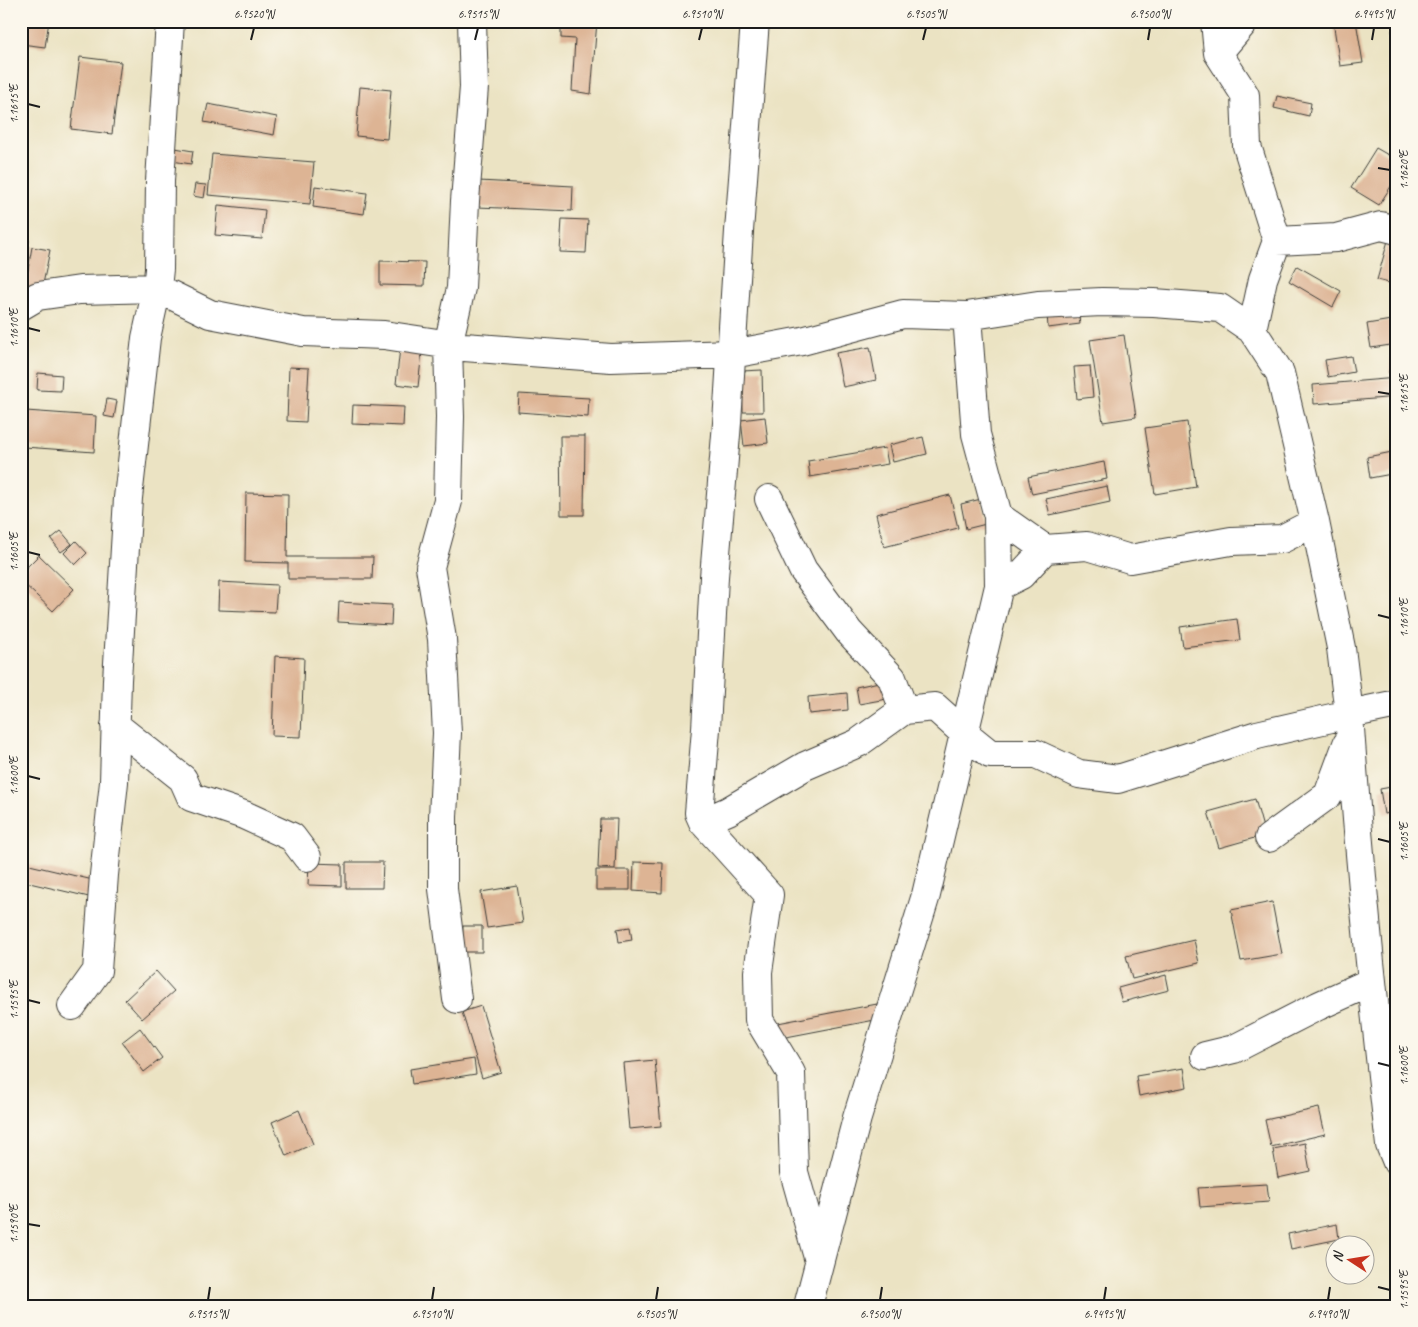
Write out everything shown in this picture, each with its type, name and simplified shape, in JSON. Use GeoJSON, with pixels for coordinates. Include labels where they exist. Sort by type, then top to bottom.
{"type":"FeatureCollection","features":[{"type":"Feature","properties":{"kind":"street"},"geometry":{"type":"LineString","coordinates":[[72,1006],[97,971],[104,875],[114,782],[117,680],[128,498],[146,338],[157,288],[159,269],[160,181],[170,21]]}},
{"type":"Feature","properties":{"kind":"street"},"geometry":{"type":"LineString","coordinates":[[457,999],[443,889],[443,817],[447,733],[442,640],[430,568],[448,501],[450,417],[448,345],[461,288],[465,201],[474,87],[472,21]]}},
{"type":"Feature","properties":{"kind":"street"},"geometry":{"type":"LineString","coordinates":[[756,21],[714,577],[706,729],[699,813],[703,822],[769,895],[758,972],[759,1020],[791,1073],[794,1172],[820,1261]]}},
{"type":"Feature","properties":{"kind":"street"},"geometry":{"type":"LineString","coordinates":[[1215,21],[1218,52],[1245,95],[1247,146],[1277,241],[1263,279],[1252,330]]}},
{"type":"Feature","properties":{"kind":"street"},"geometry":{"type":"LineString","coordinates":[[1218,52],[1245,21]]}},
{"type":"Feature","properties":{"kind":"street"},"geometry":{"type":"LineString","coordinates":[[1277,241],[1336,238],[1381,226],[1397,230]]}},
{"type":"Feature","properties":{"kind":"street"},"geometry":{"type":"LineString","coordinates":[[21,306],[38,296],[80,290],[157,288],[210,314],[303,332],[384,335],[464,347],[612,358],[732,354],[802,341],[903,314],[967,316],[1038,304],[1102,302],[1154,303],[1220,308],[1252,330],[1280,373],[1315,522],[1341,648],[1350,725],[1371,982],[1390,1145],[1397,1162]]}},
{"type":"Feature","properties":{"kind":"street"},"geometry":{"type":"LineString","coordinates":[[808,1306],[857,1118],[926,894],[999,586],[998,516],[976,434],[967,316]]}},
{"type":"Feature","properties":{"kind":"street"},"geometry":{"type":"LineString","coordinates":[[769,499],[803,570],[849,632],[892,678],[904,710]]}},
{"type":"Feature","properties":{"kind":"street"},"geometry":{"type":"LineString","coordinates":[[998,516],[1045,549],[1087,546],[1130,559],[1231,541],[1282,539],[1315,522]]}},
{"type":"Feature","properties":{"kind":"street"},"geometry":{"type":"LineString","coordinates":[[999,586],[1021,574],[1045,549]]}},
{"type":"Feature","properties":{"kind":"street"},"geometry":{"type":"LineString","coordinates":[[703,822],[728,811],[805,766],[858,743],[904,710],[935,707],[974,692]]}},
{"type":"Feature","properties":{"kind":"street"},"geometry":{"type":"LineString","coordinates":[[952,784],[970,767],[990,754],[1036,754],[1079,774],[1118,779],[1257,735],[1350,725],[1397,704]]}},
{"type":"Feature","properties":{"kind":"street"},"geometry":{"type":"LineString","coordinates":[[935,707],[990,754]]}},
{"type":"Feature","properties":{"kind":"street"},"geometry":{"type":"LineString","coordinates":[[115,725],[183,779],[191,797],[244,814],[292,837],[307,857]]}},
{"type":"Feature","properties":{"kind":"street"},"geometry":{"type":"LineString","coordinates":[[1269,838],[1328,795],[1350,725]]}},
{"type":"Feature","properties":{"kind":"street"},"geometry":{"type":"LineString","coordinates":[[1205,1056],[1234,1049],[1318,1006],[1371,982]]}},
{"type":"Feature","properties":{"kind":"building"},"geometry":{"type":"Polygon","coordinates":[[[25,21],[49,21],[45,47],[21,44],[25,21]]]}},
{"type":"Feature","properties":{"kind":"building"},"geometry":{"type":"Polygon","coordinates":[[[561,21],[597,21],[591,94],[572,91],[575,39],[561,38],[561,21]]]}},
{"type":"Feature","properties":{"kind":"building"},"geometry":{"type":"Polygon","coordinates":[[[1333,21],[1356,21],[1363,63],[1340,66],[1333,21]]]}},
{"type":"Feature","properties":{"kind":"building"},"geometry":{"type":"Polygon","coordinates":[[[1397,29],[1397,55],[1396,55],[1392,30],[1397,29]]]}},
{"type":"Feature","properties":{"kind":"building"},"geometry":{"type":"Polygon","coordinates":[[[80,57],[121,62],[112,134],[71,129],[80,57]]]}},
{"type":"Feature","properties":{"kind":"building"},"geometry":{"type":"Polygon","coordinates":[[[360,87],[391,90],[387,139],[356,136],[360,87]]]}},
{"type":"Feature","properties":{"kind":"building"},"geometry":{"type":"Polygon","coordinates":[[[1277,96],[1311,103],[1309,116],[1274,108],[1277,96]]]}},
{"type":"Feature","properties":{"kind":"building"},"geometry":{"type":"Polygon","coordinates":[[[208,104],[277,117],[274,135],[204,122],[208,104]]]}},
{"type":"Feature","properties":{"kind":"building"},"geometry":{"type":"Polygon","coordinates":[[[175,148],[193,151],[191,164],[172,161],[175,148]]]}},
{"type":"Feature","properties":{"kind":"building"},"geometry":{"type":"Polygon","coordinates":[[[1376,148],[1397,160],[1397,177],[1379,205],[1351,188],[1376,148]]]}},
{"type":"Feature","properties":{"kind":"building"},"geometry":{"type":"Polygon","coordinates":[[[212,154],[314,162],[310,204],[208,195],[212,154]]]}},
{"type":"Feature","properties":{"kind":"building"},"geometry":{"type":"Polygon","coordinates":[[[479,181],[573,186],[572,211],[477,207],[479,181]]]}},
{"type":"Feature","properties":{"kind":"building"},"geometry":{"type":"Polygon","coordinates":[[[195,184],[206,185],[204,198],[193,196],[195,184]]]}},
{"type":"Feature","properties":{"kind":"building"},"geometry":{"type":"Polygon","coordinates":[[[315,186],[367,193],[364,214],[313,207],[315,186]]]}},
{"type":"Feature","properties":{"kind":"building"},"geometry":{"type":"Polygon","coordinates":[[[218,205],[265,210],[262,239],[215,235],[218,205]]]}},
{"type":"Feature","properties":{"kind":"building"},"geometry":{"type":"Polygon","coordinates":[[[562,219],[588,220],[586,253],[560,252],[562,219]]]}},
{"type":"Feature","properties":{"kind":"building"},"geometry":{"type":"Polygon","coordinates":[[[1389,237],[1397,239],[1397,285],[1377,280],[1389,237]]]}},
{"type":"Feature","properties":{"kind":"building"},"geometry":{"type":"Polygon","coordinates":[[[21,239],[29,240],[26,261],[21,260],[21,239]]]}},
{"type":"Feature","properties":{"kind":"building"},"geometry":{"type":"Polygon","coordinates":[[[32,247],[50,250],[42,289],[25,286],[32,247]]]}},
{"type":"Feature","properties":{"kind":"building"},"geometry":{"type":"Polygon","coordinates":[[[380,261],[425,262],[424,286],[380,285],[380,261]]]}},
{"type":"Feature","properties":{"kind":"building"},"geometry":{"type":"Polygon","coordinates":[[[1297,266],[1341,291],[1333,307],[1289,281],[1297,266]]]}},
{"type":"Feature","properties":{"kind":"building"},"geometry":{"type":"Polygon","coordinates":[[[1078,308],[1080,324],[1048,328],[1047,313],[1078,308]]]}},
{"type":"Feature","properties":{"kind":"building"},"geometry":{"type":"Polygon","coordinates":[[[1397,319],[1397,344],[1371,348],[1367,324],[1397,319]]]}},
{"type":"Feature","properties":{"kind":"building"},"geometry":{"type":"Polygon","coordinates":[[[1124,335],[1136,417],[1103,422],[1090,340],[1124,335]]]}},
{"type":"Feature","properties":{"kind":"building"},"geometry":{"type":"Polygon","coordinates":[[[870,347],[876,380],[843,387],[836,353],[870,347]]]}},
{"type":"Feature","properties":{"kind":"building"},"geometry":{"type":"Polygon","coordinates":[[[400,348],[422,351],[418,387],[396,384],[400,348]]]}},
{"type":"Feature","properties":{"kind":"building"},"geometry":{"type":"Polygon","coordinates":[[[1351,356],[1354,372],[1328,377],[1325,360],[1351,356]]]}},
{"type":"Feature","properties":{"kind":"building"},"geometry":{"type":"Polygon","coordinates":[[[1391,357],[1397,358],[1397,374],[1389,373],[1391,357]]]}},
{"type":"Feature","properties":{"kind":"building"},"geometry":{"type":"Polygon","coordinates":[[[1090,366],[1093,397],[1077,399],[1074,367],[1090,366]]]}},
{"type":"Feature","properties":{"kind":"building"},"geometry":{"type":"Polygon","coordinates":[[[289,367],[309,368],[306,422],[287,421],[289,367]]]}},
{"type":"Feature","properties":{"kind":"building"},"geometry":{"type":"Polygon","coordinates":[[[21,369],[27,369],[26,385],[21,385],[21,369]]]}},
{"type":"Feature","properties":{"kind":"building"},"geometry":{"type":"Polygon","coordinates":[[[762,370],[763,412],[743,412],[742,371],[762,370]]]}},
{"type":"Feature","properties":{"kind":"building"},"geometry":{"type":"Polygon","coordinates":[[[38,373],[62,375],[61,391],[37,390],[38,373]]]}},
{"type":"Feature","properties":{"kind":"building"},"geometry":{"type":"Polygon","coordinates":[[[1397,378],[1397,397],[1314,404],[1313,385],[1397,378]]]}},
{"type":"Feature","properties":{"kind":"building"},"geometry":{"type":"Polygon","coordinates":[[[519,394],[589,398],[588,417],[518,412],[519,394]]]}},
{"type":"Feature","properties":{"kind":"building"},"geometry":{"type":"Polygon","coordinates":[[[107,399],[117,401],[114,418],[104,416],[107,399]]]}},
{"type":"Feature","properties":{"kind":"building"},"geometry":{"type":"Polygon","coordinates":[[[353,405],[404,407],[403,426],[352,424],[353,405]]]}},
{"type":"Feature","properties":{"kind":"building"},"geometry":{"type":"Polygon","coordinates":[[[26,411],[96,416],[94,452],[24,447],[26,411]]]}},
{"type":"Feature","properties":{"kind":"building"},"geometry":{"type":"Polygon","coordinates":[[[765,417],[768,443],[744,446],[741,420],[765,417]]]}},
{"type":"Feature","properties":{"kind":"building"},"geometry":{"type":"Polygon","coordinates":[[[1187,422],[1196,487],[1155,494],[1145,428],[1187,422]]]}},
{"type":"Feature","properties":{"kind":"building"},"geometry":{"type":"Polygon","coordinates":[[[560,436],[585,436],[584,515],[561,515],[560,436]]]}},
{"type":"Feature","properties":{"kind":"building"},"geometry":{"type":"Polygon","coordinates":[[[923,437],[927,454],[893,462],[889,445],[923,437]]]}},
{"type":"Feature","properties":{"kind":"building"},"geometry":{"type":"Polygon","coordinates":[[[885,448],[888,464],[810,477],[808,461],[885,448]]]}},
{"type":"Feature","properties":{"kind":"building"},"geometry":{"type":"Polygon","coordinates":[[[1397,451],[1397,473],[1370,478],[1367,457],[1397,451]]]}},
{"type":"Feature","properties":{"kind":"building"},"geometry":{"type":"Polygon","coordinates":[[[1104,462],[1107,479],[1032,494],[1028,477],[1104,462]]]}},
{"type":"Feature","properties":{"kind":"building"},"geometry":{"type":"Polygon","coordinates":[[[1107,486],[1110,502],[1050,515],[1046,499],[1107,486]]]}},
{"type":"Feature","properties":{"kind":"building"},"geometry":{"type":"Polygon","coordinates":[[[246,493],[288,494],[287,557],[373,557],[372,579],[288,579],[288,563],[245,562],[246,493]]]}},
{"type":"Feature","properties":{"kind":"building"},"geometry":{"type":"Polygon","coordinates":[[[950,495],[958,528],[884,547],[876,514],[950,495]]]}},
{"type":"Feature","properties":{"kind":"building"},"geometry":{"type":"Polygon","coordinates":[[[981,499],[986,524],[966,529],[961,504],[981,499]]]}},
{"type":"Feature","properties":{"kind":"building"},"geometry":{"type":"Polygon","coordinates":[[[61,531],[72,544],[61,552],[51,539],[61,531]]]}},
{"type":"Feature","properties":{"kind":"building"},"geometry":{"type":"Polygon","coordinates":[[[76,541],[87,553],[75,565],[64,553],[76,541]]]}},
{"type":"Feature","properties":{"kind":"building"},"geometry":{"type":"Polygon","coordinates":[[[39,555],[74,589],[53,611],[21,581],[21,573],[39,555]]]}},
{"type":"Feature","properties":{"kind":"building"},"geometry":{"type":"Polygon","coordinates":[[[219,582],[277,585],[275,612],[218,610],[219,582]]]}},
{"type":"Feature","properties":{"kind":"building"},"geometry":{"type":"Polygon","coordinates":[[[339,602],[392,605],[391,625],[338,622],[339,602]]]}},
{"type":"Feature","properties":{"kind":"building"},"geometry":{"type":"Polygon","coordinates":[[[1237,619],[1240,640],[1183,647],[1180,627],[1237,619]]]}},
{"type":"Feature","properties":{"kind":"building"},"geometry":{"type":"Polygon","coordinates":[[[275,656],[304,658],[301,737],[272,736],[275,656]]]}},
{"type":"Feature","properties":{"kind":"building"},"geometry":{"type":"Polygon","coordinates":[[[888,680],[892,698],[859,704],[856,687],[888,680]]]}},
{"type":"Feature","properties":{"kind":"building"},"geometry":{"type":"Polygon","coordinates":[[[847,693],[848,710],[809,714],[808,697],[847,693]]]}},
{"type":"Feature","properties":{"kind":"building"},"geometry":{"type":"Polygon","coordinates":[[[1397,786],[1397,812],[1384,814],[1380,789],[1397,786]]]}},
{"type":"Feature","properties":{"kind":"building"},"geometry":{"type":"Polygon","coordinates":[[[1255,799],[1265,835],[1219,848],[1208,812],[1255,799]]]}},
{"type":"Feature","properties":{"kind":"building"},"geometry":{"type":"Polygon","coordinates":[[[600,819],[617,819],[615,869],[598,868],[600,819]]]}},
{"type":"Feature","properties":{"kind":"building"},"geometry":{"type":"Polygon","coordinates":[[[346,862],[383,862],[382,888],[346,888],[346,862]]]}},
{"type":"Feature","properties":{"kind":"building"},"geometry":{"type":"Polygon","coordinates":[[[634,862],[663,863],[662,893],[633,891],[634,862]]]}},
{"type":"Feature","properties":{"kind":"building"},"geometry":{"type":"Polygon","coordinates":[[[21,863],[93,880],[89,897],[21,881],[21,863]]]}},
{"type":"Feature","properties":{"kind":"building"},"geometry":{"type":"Polygon","coordinates":[[[309,863],[342,864],[342,886],[308,885],[309,863]]]}},
{"type":"Feature","properties":{"kind":"building"},"geometry":{"type":"Polygon","coordinates":[[[596,870],[630,870],[630,890],[596,890],[596,870]]]}},
{"type":"Feature","properties":{"kind":"building"},"geometry":{"type":"Polygon","coordinates":[[[517,886],[523,923],[487,928],[481,892],[517,886]]]}},
{"type":"Feature","properties":{"kind":"building"},"geometry":{"type":"Polygon","coordinates":[[[1272,902],[1282,954],[1241,961],[1231,910],[1272,902]]]}},
{"type":"Feature","properties":{"kind":"building"},"geometry":{"type":"Polygon","coordinates":[[[1397,924],[1397,937],[1396,937],[1393,925],[1397,924]]]}},
{"type":"Feature","properties":{"kind":"building"},"geometry":{"type":"Polygon","coordinates":[[[463,926],[482,926],[482,952],[462,952],[463,926]]]}},
{"type":"Feature","properties":{"kind":"building"},"geometry":{"type":"Polygon","coordinates":[[[630,927],[632,940],[619,942],[617,929],[630,927]]]}},
{"type":"Feature","properties":{"kind":"building"},"geometry":{"type":"Polygon","coordinates":[[[1194,940],[1199,963],[1132,979],[1126,956],[1194,940]]]}},
{"type":"Feature","properties":{"kind":"building"},"geometry":{"type":"Polygon","coordinates":[[[156,971],[174,991],[142,1019],[125,1000],[156,971]]]}},
{"type":"Feature","properties":{"kind":"building"},"geometry":{"type":"Polygon","coordinates":[[[1166,975],[1169,990],[1122,1002],[1118,988],[1166,975]]]}},
{"type":"Feature","properties":{"kind":"building"},"geometry":{"type":"Polygon","coordinates":[[[877,1004],[880,1019],[781,1038],[778,1023],[877,1004]]]}},
{"type":"Feature","properties":{"kind":"building"},"geometry":{"type":"Polygon","coordinates":[[[481,1006],[501,1072],[482,1078],[462,1012],[481,1006]]]}},
{"type":"Feature","properties":{"kind":"building"},"geometry":{"type":"Polygon","coordinates":[[[140,1028],[162,1058],[144,1072],[122,1042],[140,1028]]]}},
{"type":"Feature","properties":{"kind":"building"},"geometry":{"type":"Polygon","coordinates":[[[474,1059],[476,1074],[412,1084],[410,1069],[474,1059]]]}},
{"type":"Feature","properties":{"kind":"building"},"geometry":{"type":"Polygon","coordinates":[[[655,1060],[661,1126],[629,1129],[623,1063],[655,1060]]]}},
{"type":"Feature","properties":{"kind":"building"},"geometry":{"type":"Polygon","coordinates":[[[1184,1068],[1187,1087],[1139,1096],[1136,1076],[1184,1068]]]}},
{"type":"Feature","properties":{"kind":"building"},"geometry":{"type":"Polygon","coordinates":[[[1319,1108],[1325,1134],[1271,1147],[1265,1120],[1319,1108]]]}},
{"type":"Feature","properties":{"kind":"building"},"geometry":{"type":"Polygon","coordinates":[[[299,1110],[313,1144],[286,1156],[272,1122],[299,1110]]]}},
{"type":"Feature","properties":{"kind":"building"},"geometry":{"type":"Polygon","coordinates":[[[1305,1143],[1310,1171],[1278,1178],[1273,1149],[1305,1143]]]}},
{"type":"Feature","properties":{"kind":"building"},"geometry":{"type":"Polygon","coordinates":[[[1267,1184],[1269,1202],[1200,1207],[1198,1188],[1267,1184]]]}},
{"type":"Feature","properties":{"kind":"building"},"geometry":{"type":"Polygon","coordinates":[[[1337,1224],[1338,1234],[1326,1234],[1326,1242],[1291,1249],[1288,1234],[1337,1224]]]}}]}
